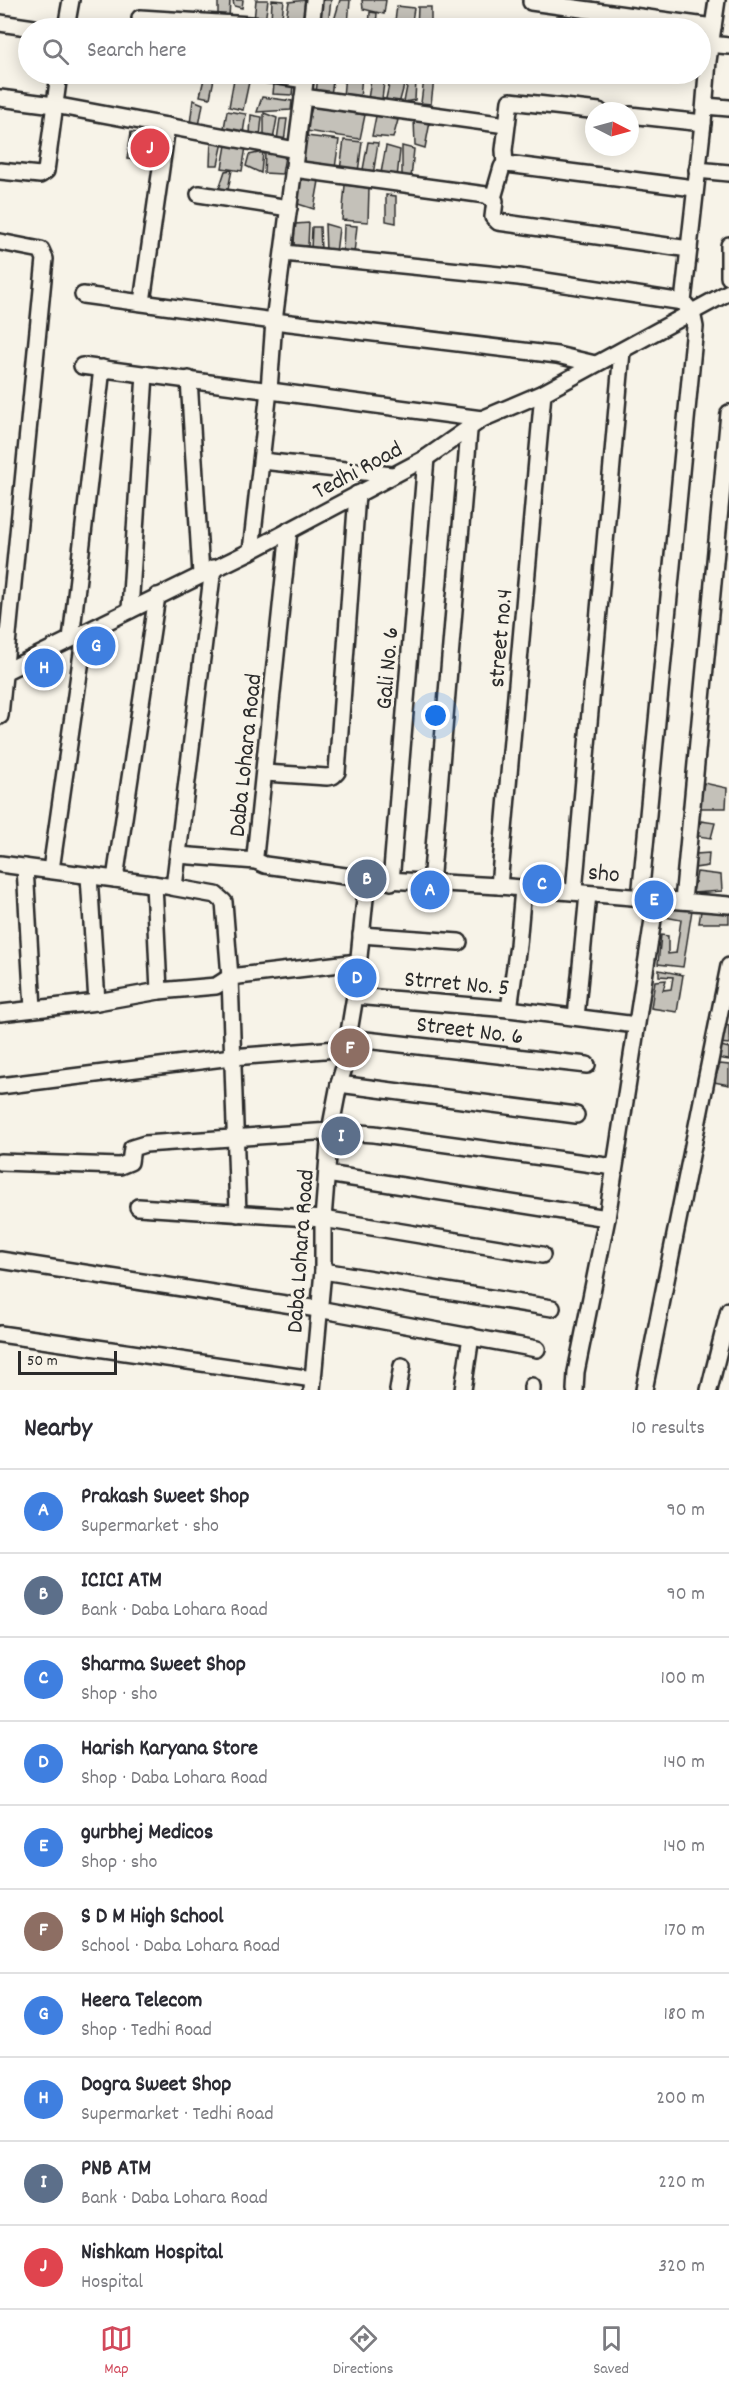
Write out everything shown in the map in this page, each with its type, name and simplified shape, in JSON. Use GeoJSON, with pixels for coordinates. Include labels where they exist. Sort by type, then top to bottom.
{"type":"FeatureCollection","features":[{"type":"Feature","properties":{"kind":"street"},"geometry":{"type":"LineString","coordinates":[[68,18],[71,0]]}},
{"type":"Feature","properties":{"kind":"street"},"geometry":{"type":"LineString","coordinates":[[312,18],[314,0]]}},
{"type":"Feature","properties":{"kind":"street"},"geometry":{"type":"LineString","coordinates":[[711,36],[717,0]]}},
{"type":"Feature","properties":{"kind":"street"},"geometry":{"type":"LineString","coordinates":[[531,2],[647,18]]}},
{"type":"Feature","properties":{"kind":"street"},"geometry":{"type":"LineString","coordinates":[[0,23],[18,26]]}},
{"type":"Feature","properties":{"kind":"street"},"geometry":{"type":"LineString","coordinates":[[711,44],[729,46]]}},
{"type":"Feature","properties":{"kind":"street"},"geometry":{"type":"LineString","coordinates":[[0,171],[40,175],[46,171],[57,84]]}},
{"type":"Feature","properties":{"kind":"street"},"geometry":{"type":"LineString","coordinates":[[250,551],[269,390],[274,321],[304,84]]}},
{"type":"Feature","properties":{"kind":"street"},"geometry":{"type":"LineString","coordinates":[[640,898],[694,339],[695,322],[688,307],[689,249],[694,188],[705,106],[705,84]]}},
{"type":"Feature","properties":{"kind":"street"},"geometry":{"type":"LineString","coordinates":[[303,97],[506,125]]}},
{"type":"Feature","properties":{"kind":"street"},"geometry":{"type":"LineString","coordinates":[[0,98],[54,105],[296,150]]}},
{"type":"Feature","properties":{"kind":"street"},"geometry":{"type":"LineString","coordinates":[[585,109],[510,101],[504,150],[505,165],[493,198],[495,203],[493,217],[498,222],[689,249]]}},
{"type":"Feature","properties":{"kind":"street"},"geometry":{"type":"LineString","coordinates":[[705,106],[729,108]]}},
{"type":"Feature","properties":{"kind":"street"},"geometry":{"type":"LineString","coordinates":[[639,116],[703,123]]}},
{"type":"Feature","properties":{"kind":"street"},"geometry":{"type":"LineString","coordinates":[[142,302],[167,126]]}},
{"type":"Feature","properties":{"kind":"street"},"geometry":{"type":"LineString","coordinates":[[505,165],[524,165],[694,188]]}},
{"type":"Feature","properties":{"kind":"street"},"geometry":{"type":"LineString","coordinates":[[294,169],[493,198]]}},
{"type":"Feature","properties":{"kind":"street"},"geometry":{"type":"LineString","coordinates":[[697,170],[729,173]]}},
{"type":"Feature","properties":{"kind":"street"},"geometry":{"type":"LineString","coordinates":[[200,194],[289,208]]}},
{"type":"Feature","properties":{"kind":"street"},"geometry":{"type":"LineString","coordinates":[[0,242],[41,250],[45,259],[0,716]]}},
{"type":"Feature","properties":{"kind":"street"},"geometry":{"type":"LineString","coordinates":[[729,245],[729,277]]}},
{"type":"Feature","properties":{"kind":"street"},"geometry":{"type":"LineString","coordinates":[[284,253],[507,275],[688,307]]}},
{"type":"Feature","properties":{"kind":"street","name":"Tedhi Road"},"geometry":{"type":"LineString","coordinates":[[3,673],[250,551],[426,458],[482,419],[543,393],[622,351],[688,307],[729,292]]}},
{"type":"Feature","properties":{"kind":"street"},"geometry":{"type":"LineString","coordinates":[[82,295],[557,355],[595,364]]}},
{"type":"Feature","properties":{"kind":"street"},"geometry":{"type":"LineString","coordinates":[[576,1017],[581,893],[622,351]]}},
{"type":"Feature","properties":{"kind":"street"},"geometry":{"type":"LineString","coordinates":[[82,366],[482,419]]}},
{"type":"Feature","properties":{"kind":"street"},"geometry":{"type":"LineString","coordinates":[[70,639],[102,368]]}},
{"type":"Feature","properties":{"kind":"street"},"geometry":{"type":"LineString","coordinates":[[130,610],[145,374]]}},
{"type":"Feature","properties":{"kind":"street"},"geometry":{"type":"LineString","coordinates":[[171,887],[174,887],[178,855],[207,571],[189,380]]}},
{"type":"Feature","properties":{"kind":"street","name":"street no.4"},"geometry":{"type":"LineString","coordinates":[[499,886],[543,393]]}},
{"type":"Feature","properties":{"kind":"street"},"geometry":{"type":"LineString","coordinates":[[683,901],[729,413]]}},
{"type":"Feature","properties":{"kind":"street"},"geometry":{"type":"LineString","coordinates":[[431,884],[469,430]]}},
{"type":"Feature","properties":{"kind":"street","name":"Gali No. 6"},"geometry":{"type":"LineString","coordinates":[[391,882],[426,458]]}},
{"type":"Feature","properties":{"kind":"street"},"geometry":{"type":"LineString","coordinates":[[261,461],[392,475]]}},
{"type":"Feature","properties":{"kind":"street"},"geometry":{"type":"LineString","coordinates":[[265,773],[327,777],[337,772],[357,494]]}},
{"type":"Feature","properties":{"kind":"street","name":"Daba Lohara Road"},"geometry":{"type":"LineString","coordinates":[[290,530],[256,861],[265,865],[367,879],[349,1043],[330,1131],[323,1219],[322,1271],[312,1385]]}},
{"type":"Feature","properties":{"kind":"street"},"geometry":{"type":"LineString","coordinates":[[115,879],[157,596]]}},
{"type":"Feature","properties":{"kind":"street"},"geometry":{"type":"LineString","coordinates":[[51,870],[86,632]]}},
{"type":"Feature","properties":{"kind":"street"},"geometry":{"type":"LineString","coordinates":[[178,855],[256,861]]}},
{"type":"Feature","properties":{"kind":"street"},"geometry":{"type":"LineString","coordinates":[[0,864],[171,887],[216,896],[224,902],[230,977],[238,1214]]}},
{"type":"Feature","properties":{"kind":"street"},"geometry":{"type":"LineString","coordinates":[[26,867],[33,1009]]}},
{"type":"Feature","properties":{"kind":"street"},"geometry":{"type":"LineString","coordinates":[[89,876],[97,1002]]}},
{"type":"Feature","properties":{"kind":"street","name":"sho"},"geometry":{"type":"LineString","coordinates":[[367,879],[499,886],[729,905]]}},
{"type":"Feature","properties":{"kind":"street"},"geometry":{"type":"LineString","coordinates":[[154,885],[159,990]]}},
{"type":"Feature","properties":{"kind":"street"},"geometry":{"type":"LineString","coordinates":[[509,1009],[523,889]]}},
{"type":"Feature","properties":{"kind":"street"},"geometry":{"type":"LineString","coordinates":[[575,1390],[578,1363],[607,1218],[656,900]]}},
{"type":"Feature","properties":{"kind":"street"},"geometry":{"type":"LineString","coordinates":[[361,935],[459,942]]}},
{"type":"Feature","properties":{"kind":"street"},"geometry":{"type":"LineString","coordinates":[[0,1013],[97,1002],[159,990],[216,986],[230,977],[358,962]]}},
{"type":"Feature","properties":{"kind":"street"},"geometry":{"type":"LineString","coordinates":[[644,1390],[729,966]]}},
{"type":"Feature","properties":{"kind":"street","name":"Strret No. 5"},"geometry":{"type":"LineString","coordinates":[[355,996],[509,1009],[636,1025]]}},
{"type":"Feature","properties":{"kind":"street","name":"Street No. 6"},"geometry":{"type":"LineString","coordinates":[[0,1086],[349,1043],[587,1065]]}},
{"type":"Feature","properties":{"kind":"street"},"geometry":{"type":"LineString","coordinates":[[339,1084],[576,1114]]}},
{"type":"Feature","properties":{"kind":"street"},"geometry":{"type":"LineString","coordinates":[[0,1162],[120,1166],[130,1162],[132,1148],[135,1146],[330,1131],[374,1134],[614,1167]]}},
{"type":"Feature","properties":{"kind":"street"},"geometry":{"type":"LineString","coordinates":[[327,1174],[607,1218]]}},
{"type":"Feature","properties":{"kind":"street"},"geometry":{"type":"LineString","coordinates":[[138,1207],[323,1219],[543,1255]]}},
{"type":"Feature","properties":{"kind":"street"},"geometry":{"type":"LineString","coordinates":[[0,1260],[318,1309],[537,1349]]}},
{"type":"Feature","properties":{"kind":"street"},"geometry":{"type":"LineString","coordinates":[[322,1271],[552,1308]]}},
{"type":"Feature","properties":{"kind":"street"},"geometry":{"type":"LineString","coordinates":[[709,1390],[729,1310]]}},
{"type":"Feature","properties":{"kind":"street"},"geometry":{"type":"LineString","coordinates":[[0,1334],[312,1385]]}},
{"type":"Feature","properties":{"kind":"street"},"geometry":{"type":"LineString","coordinates":[[463,1390],[471,1336]]}},
{"type":"Feature","properties":{"kind":"street"},"geometry":{"type":"LineString","coordinates":[[398,1390],[402,1366]]}},
{"type":"Feature","properties":{"kind":"building"},"geometry":{"type":"Polygon","coordinates":[[[218,0],[230,0],[229,18],[218,17],[218,0]]]}},
{"type":"Feature","properties":{"kind":"building"},"geometry":{"type":"Polygon","coordinates":[[[233,0],[243,0],[242,8],[234,6],[233,0]]]}},
{"type":"Feature","properties":{"kind":"building"},"geometry":{"type":"Polygon","coordinates":[[[256,0],[268,0],[266,18],[254,18],[256,0]]]}},
{"type":"Feature","properties":{"kind":"building"},"geometry":{"type":"Polygon","coordinates":[[[272,0],[284,1],[282,18],[271,18],[272,0]]]}},
{"type":"Feature","properties":{"kind":"building"},"geometry":{"type":"Polygon","coordinates":[[[305,0],[303,18],[286,18],[289,2],[305,0]]]}},
{"type":"Feature","properties":{"kind":"building"},"geometry":{"type":"Polygon","coordinates":[[[321,0],[331,0],[329,18],[318,18],[321,0]]]}},
{"type":"Feature","properties":{"kind":"building"},"geometry":{"type":"Polygon","coordinates":[[[340,0],[350,0],[348,18],[335,18],[340,0]]]}},
{"type":"Feature","properties":{"kind":"building"},"geometry":{"type":"Polygon","coordinates":[[[362,0],[386,0],[384,14],[363,9],[362,0]]]}},
{"type":"Feature","properties":{"kind":"building"},"geometry":{"type":"Polygon","coordinates":[[[397,6],[414,8],[412,18],[395,18],[397,6]]]}},
{"type":"Feature","properties":{"kind":"building"},"geometry":{"type":"Polygon","coordinates":[[[418,7],[431,7],[431,18],[417,18],[418,7]]]}},
{"type":"Feature","properties":{"kind":"building"},"geometry":{"type":"Polygon","coordinates":[[[370,12],[377,13],[377,18],[370,18],[370,12]]]}},
{"type":"Feature","properties":{"kind":"building"},"geometry":{"type":"Polygon","coordinates":[[[203,84],[213,84],[210,98],[200,96],[203,84]]]}},
{"type":"Feature","properties":{"kind":"building"},"geometry":{"type":"Polygon","coordinates":[[[233,84],[249,84],[243,110],[229,107],[233,84]]]}},
{"type":"Feature","properties":{"kind":"building"},"geometry":{"type":"Polygon","coordinates":[[[274,84],[293,85],[292,95],[273,94],[274,84]]]}},
{"type":"Feature","properties":{"kind":"building"},"geometry":{"type":"Polygon","coordinates":[[[317,84],[333,84],[331,95],[316,94],[317,84]]]}},
{"type":"Feature","properties":{"kind":"building"},"geometry":{"type":"Polygon","coordinates":[[[344,84],[361,84],[360,99],[343,97],[344,84]]]}},
{"type":"Feature","properties":{"kind":"building"},"geometry":{"type":"Polygon","coordinates":[[[370,84],[384,84],[382,99],[368,99],[370,84]]]}},
{"type":"Feature","properties":{"kind":"building"},"geometry":{"type":"Polygon","coordinates":[[[389,84],[404,84],[399,104],[385,103],[389,84]]]}},
{"type":"Feature","properties":{"kind":"building"},"geometry":{"type":"Polygon","coordinates":[[[407,84],[416,84],[415,100],[404,102],[407,84]]]}},
{"type":"Feature","properties":{"kind":"building"},"geometry":{"type":"Polygon","coordinates":[[[423,84],[433,84],[431,104],[421,103],[423,84]]]}},
{"type":"Feature","properties":{"kind":"building"},"geometry":{"type":"Polygon","coordinates":[[[262,97],[292,101],[291,110],[257,112],[262,97]]]}},
{"type":"Feature","properties":{"kind":"building"},"geometry":{"type":"Polygon","coordinates":[[[193,100],[203,104],[199,126],[190,124],[193,100]]]}},
{"type":"Feature","properties":{"kind":"building"},"geometry":{"type":"Polygon","coordinates":[[[312,107],[365,115],[360,139],[306,131],[312,107]]]}},
{"type":"Feature","properties":{"kind":"building"},"geometry":{"type":"Polygon","coordinates":[[[227,111],[246,114],[243,133],[224,128],[227,111]]]}},
{"type":"Feature","properties":{"kind":"building"},"geometry":{"type":"Polygon","coordinates":[[[264,113],[277,118],[273,140],[264,138],[264,113]]]}},
{"type":"Feature","properties":{"kind":"building"},"geometry":{"type":"Polygon","coordinates":[[[251,115],[262,117],[260,137],[250,135],[251,115]]]}},
{"type":"Feature","properties":{"kind":"building"},"geometry":{"type":"Polygon","coordinates":[[[376,116],[398,120],[393,138],[372,136],[376,116]]]}},
{"type":"Feature","properties":{"kind":"building"},"geometry":{"type":"Polygon","coordinates":[[[280,119],[287,119],[284,142],[277,140],[280,119]]]}},
{"type":"Feature","properties":{"kind":"building"},"geometry":{"type":"Polygon","coordinates":[[[414,119],[430,122],[425,148],[415,145],[414,119]]]}},
{"type":"Feature","properties":{"kind":"building"},"geometry":{"type":"Polygon","coordinates":[[[131,132],[163,137],[159,163],[127,159],[131,132]]]}},
{"type":"Feature","properties":{"kind":"building"},"geometry":{"type":"Polygon","coordinates":[[[306,136],[339,140],[335,168],[302,164],[306,136]]]}},
{"type":"Feature","properties":{"kind":"building"},"geometry":{"type":"Polygon","coordinates":[[[211,140],[223,142],[218,165],[210,165],[211,140]]]}},
{"type":"Feature","properties":{"kind":"building"},"geometry":{"type":"Polygon","coordinates":[[[344,140],[362,142],[358,172],[340,170],[344,140]]]}},
{"type":"Feature","properties":{"kind":"building"},"geometry":{"type":"Polygon","coordinates":[[[368,142],[378,143],[373,175],[362,175],[368,142]]]}},
{"type":"Feature","properties":{"kind":"building"},"geometry":{"type":"Polygon","coordinates":[[[226,145],[246,147],[242,171],[222,168],[226,145]]]}},
{"type":"Feature","properties":{"kind":"building"},"geometry":{"type":"Polygon","coordinates":[[[386,146],[400,150],[397,178],[381,173],[386,146]]]}},
{"type":"Feature","properties":{"kind":"building"},"geometry":{"type":"Polygon","coordinates":[[[402,146],[414,149],[411,178],[402,178],[402,146]]]}},
{"type":"Feature","properties":{"kind":"building"},"geometry":{"type":"Polygon","coordinates":[[[263,152],[261,173],[246,166],[249,155],[263,152]]]}},
{"type":"Feature","properties":{"kind":"building"},"geometry":{"type":"Polygon","coordinates":[[[265,153],[285,156],[282,174],[264,173],[265,153]]]}},
{"type":"Feature","properties":{"kind":"building"},"geometry":{"type":"Polygon","coordinates":[[[232,170],[227,194],[218,192],[225,171],[232,170]]]}},
{"type":"Feature","properties":{"kind":"building"},"geometry":{"type":"Polygon","coordinates":[[[301,178],[319,181],[314,209],[298,204],[301,178]]]}},
{"type":"Feature","properties":{"kind":"building"},"geometry":{"type":"Polygon","coordinates":[[[345,185],[369,188],[368,222],[342,220],[345,185]]]}},
{"type":"Feature","properties":{"kind":"building"},"geometry":{"type":"Polygon","coordinates":[[[386,195],[396,196],[396,223],[386,221],[386,195]]]}},
{"type":"Feature","properties":{"kind":"building"},"geometry":{"type":"Polygon","coordinates":[[[309,223],[308,246],[294,246],[295,224],[309,223]]]}},
{"type":"Feature","properties":{"kind":"building"},"geometry":{"type":"Polygon","coordinates":[[[325,224],[339,228],[336,253],[326,253],[325,224]]]}},
{"type":"Feature","properties":{"kind":"building"},"geometry":{"type":"Polygon","coordinates":[[[344,225],[357,226],[354,253],[343,253],[344,225]]]}},
{"type":"Feature","properties":{"kind":"building"},"geometry":{"type":"Polygon","coordinates":[[[312,227],[320,227],[321,250],[311,249],[312,227]]]}},
{"type":"Feature","properties":{"kind":"building"},"geometry":{"type":"Polygon","coordinates":[[[704,783],[727,788],[726,808],[699,808],[704,783]]]}},
{"type":"Feature","properties":{"kind":"building"},"geometry":{"type":"Polygon","coordinates":[[[701,821],[715,823],[711,838],[698,836],[701,821]]]}},
{"type":"Feature","properties":{"kind":"building"},"geometry":{"type":"Polygon","coordinates":[[[709,853],[708,866],[694,868],[696,854],[709,853]]]}},
{"type":"Feature","properties":{"kind":"building"},"geometry":{"type":"Polygon","coordinates":[[[697,872],[721,875],[722,891],[693,893],[697,872]]]}},
{"type":"Feature","properties":{"kind":"building"},"geometry":{"type":"Polygon","coordinates":[[[670,906],[692,910],[683,967],[658,964],[661,935],[668,936],[668,954],[676,953],[681,920],[665,917],[670,906]]]}},
{"type":"Feature","properties":{"kind":"building"},"geometry":{"type":"Polygon","coordinates":[[[701,911],[729,912],[729,923],[699,923],[701,911]]]}},
{"type":"Feature","properties":{"kind":"building"},"geometry":{"type":"Polygon","coordinates":[[[659,970],[683,975],[677,1012],[651,1008],[655,981],[666,980],[663,990],[671,989],[673,977],[659,976],[659,970]]]}},
{"type":"Feature","properties":{"kind":"building"},"geometry":{"type":"Polygon","coordinates":[[[723,1024],[729,1026],[729,1044],[719,1043],[723,1024]]]}},
{"type":"Feature","properties":{"kind":"building"},"geometry":{"type":"Polygon","coordinates":[[[721,1046],[729,1048],[729,1060],[716,1058],[721,1046]]]}},
{"type":"Feature","properties":{"kind":"building"},"geometry":{"type":"Polygon","coordinates":[[[720,1064],[729,1065],[729,1085],[714,1082],[720,1064]]]}},
{"type":"Feature","properties":{"kind":"place","name":"Nishkam Hospital"},"geometry":{"type":"Point","coordinates":[150,148]}},
{"type":"Feature","properties":{"kind":"place","name":"Heera Telecom"},"geometry":{"type":"Point","coordinates":[96,646]}},
{"type":"Feature","properties":{"kind":"place","name":"Dogra Sweet Shop"},"geometry":{"type":"Point","coordinates":[44,668]}},
{"type":"Feature","properties":{"kind":"place","name":"ICICI ATM"},"geometry":{"type":"Point","coordinates":[367,879]}},
{"type":"Feature","properties":{"kind":"place","name":"Sharma Sweet Shop"},"geometry":{"type":"Point","coordinates":[542,884]}},
{"type":"Feature","properties":{"kind":"place","name":"Prakash Sweet Shop"},"geometry":{"type":"Point","coordinates":[430,890]}},
{"type":"Feature","properties":{"kind":"place","name":"gurbhej Medicos"},"geometry":{"type":"Point","coordinates":[654,900]}},
{"type":"Feature","properties":{"kind":"place","name":"Harish Karyana Store"},"geometry":{"type":"Point","coordinates":[357,978]}},
{"type":"Feature","properties":{"kind":"place","name":"S D M High School"},"geometry":{"type":"Point","coordinates":[350,1048]}},
{"type":"Feature","properties":{"kind":"place","name":"PNB ATM"},"geometry":{"type":"Point","coordinates":[341,1136]}}]}
